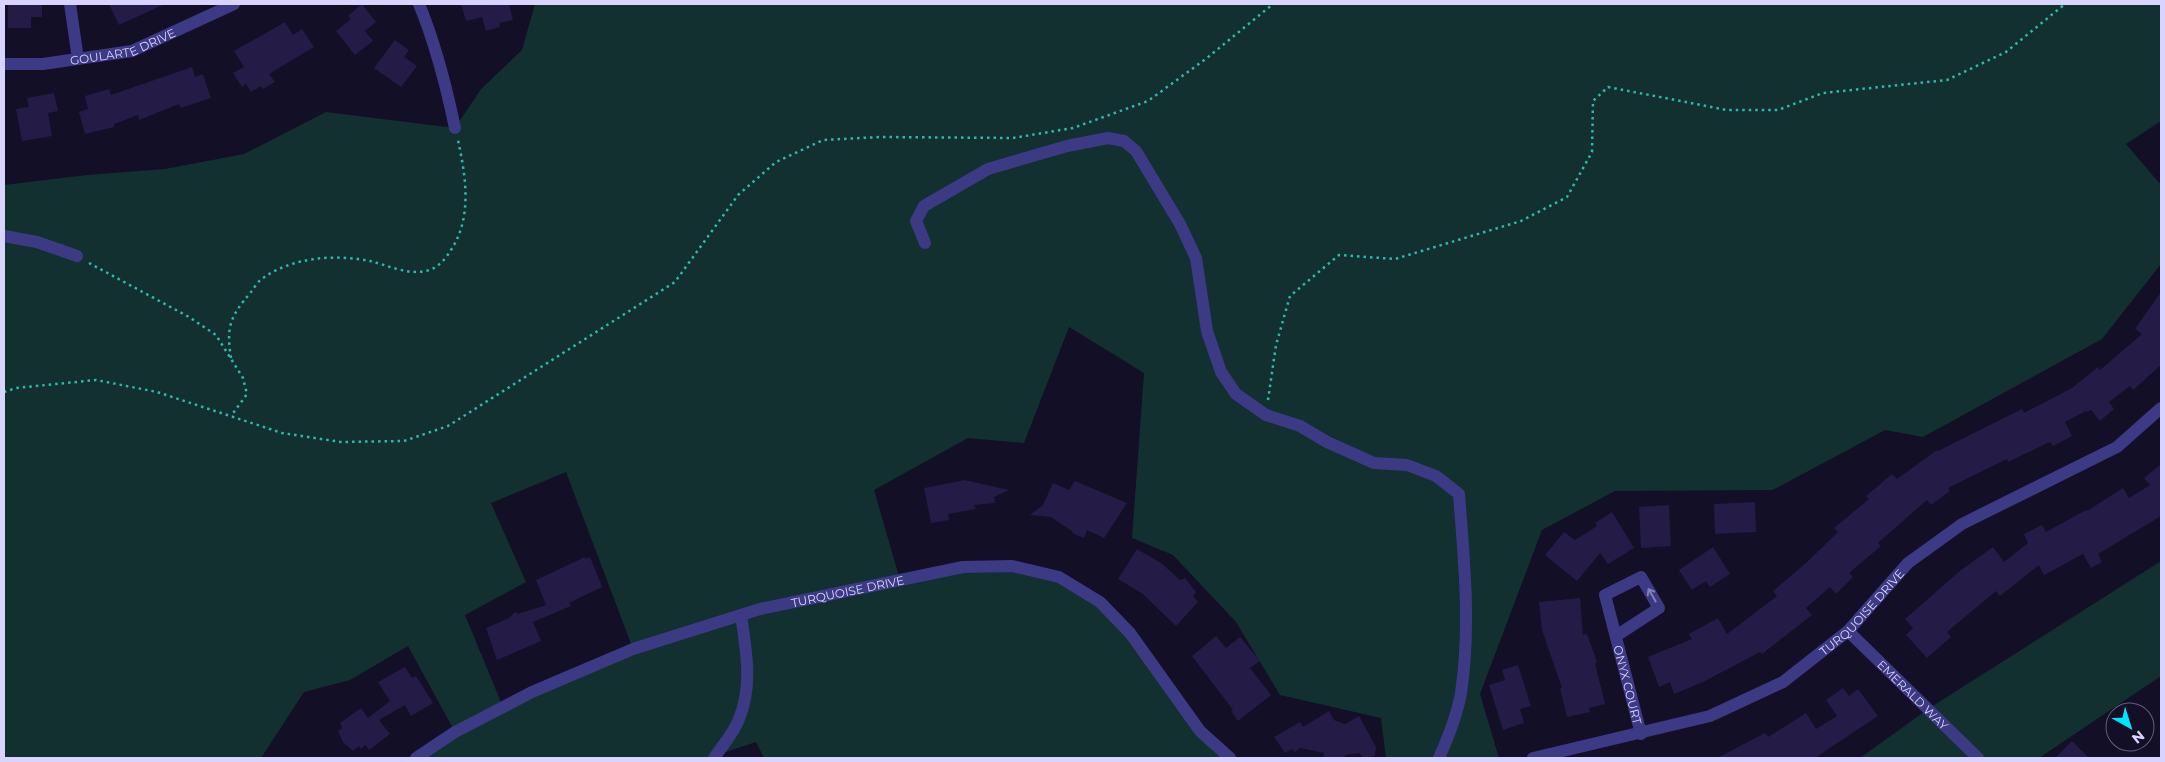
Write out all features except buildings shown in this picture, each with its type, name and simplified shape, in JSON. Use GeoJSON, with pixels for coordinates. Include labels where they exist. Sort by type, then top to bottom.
{"type":"FeatureCollection","features":[{"type":"Feature","properties":{"kind":"street"},"geometry":{"type":"LineString","coordinates":[[70,4],[78,59]]}},
{"type":"Feature","properties":{"kind":"street","name":"GOULARTE DRIVE"},"geometry":{"type":"LineString","coordinates":[[4,64],[43,64],[132,51],[234,4]]}},
{"type":"Feature","properties":{"kind":"street"},"geometry":{"type":"LineString","coordinates":[[419,4],[433,39],[444,75],[455,128]]}},
{"type":"Feature","properties":{"kind":"street"},"geometry":{"type":"LineString","coordinates":[[925,243],[916,221],[924,206],[988,169],[1075,144],[1108,138],[1124,140],[1136,151],[1180,224],[1196,258],[1208,331],[1220,372],[1236,394],[1266,414],[1300,426],[1327,442],[1374,463],[1407,466],[1436,476],[1459,494],[1467,605],[1460,694],[1439,758]]}},
{"type":"Feature","properties":{"kind":"street"},"geometry":{"type":"LineString","coordinates":[[4,236],[37,242],[77,256]]}},
{"type":"Feature","properties":{"kind":"street","name":"TURQUOISE DRIVE"},"geometry":{"type":"LineString","coordinates":[[1533,758],[1710,716],[1782,682],[1848,631],[1908,563],[1962,524],[2117,447],[2161,408]]}},
{"type":"Feature","properties":{"kind":"street","name":"TURQUOISE DRIVE"},"geometry":{"type":"LineString","coordinates":[[416,758],[455,732],[532,692],[633,649],[760,609],[963,568],[1012,566],[1059,577],[1100,602],[1130,634],[1200,731],[1230,758]]}},
{"type":"Feature","properties":{"kind":"street","name":"ONYX COURT"},"geometry":{"type":"LineString","coordinates":[[1616,636],[1659,608],[1641,577],[1605,595],[1640,734]]}},
{"type":"Feature","properties":{"kind":"street"},"geometry":{"type":"LineString","coordinates":[[714,758],[739,720],[747,693],[748,661],[741,615]]}},
{"type":"Feature","properties":{"kind":"street","name":"EMERALD WAY"},"geometry":{"type":"LineString","coordinates":[[1848,631],[1978,758]]}},
{"type":"Feature","properties":{"kind":"path"},"geometry":{"type":"LineString","coordinates":[[4,392],[16,388],[96,380],[157,392],[282,433],[341,442],[404,441],[448,426],[675,282],[738,195],[776,162],[823,140],[880,137],[1012,138],[1073,128],[1148,100],[1207,58],[1273,4]]}},
{"type":"Feature","properties":{"kind":"path"},"geometry":{"type":"LineString","coordinates":[[1266,414],[1276,345],[1290,296],[1339,255],[1395,259],[1521,221],[1567,196],[1592,152],[1593,101],[1608,87],[1727,110],[1778,110],[1823,93],[1947,80],[2006,52],[2065,4]]}},
{"type":"Feature","properties":{"kind":"path"},"geometry":{"type":"LineString","coordinates":[[231,358],[227,336],[234,314],[262,278],[304,261],[349,257],[410,272],[427,271],[443,261],[456,243],[464,222],[464,171],[455,128]]}},
{"type":"Feature","properties":{"kind":"path"},"geometry":{"type":"LineString","coordinates":[[77,256],[189,317],[216,335],[244,378],[247,394],[231,416]]}},
{"type":"Feature","properties":{"kind":"green space"},"geometry":{"type":"Polygon","coordinates":[[[535,4],[2161,4],[2161,121],[2126,144],[2161,185],[2161,264],[2102,339],[1923,437],[1885,430],[1773,490],[1615,491],[1542,530],[1480,694],[1499,758],[1386,758],[1381,718],[1280,695],[1236,622],[1173,555],[1132,538],[1144,373],[1069,327],[1024,443],[968,438],[874,490],[900,580],[1012,566],[1059,577],[1100,602],[1200,731],[1230,758],[764,758],[756,742],[708,758],[416,758],[455,732],[408,646],[350,680],[304,692],[261,758],[4,758],[4,185],[87,175],[165,169],[244,154],[326,112],[455,128],[481,89],[522,50],[535,4]],[[566,472],[491,503],[526,582],[465,615],[503,707],[633,649],[566,472]]]}},
{"type":"Feature","properties":{"kind":"green space"},"geometry":{"type":"Polygon","coordinates":[[[2161,561],[2161,676],[2122,702],[2105,702],[2105,714],[2039,758],[1860,758],[1928,709],[2161,561]]]}}]}
